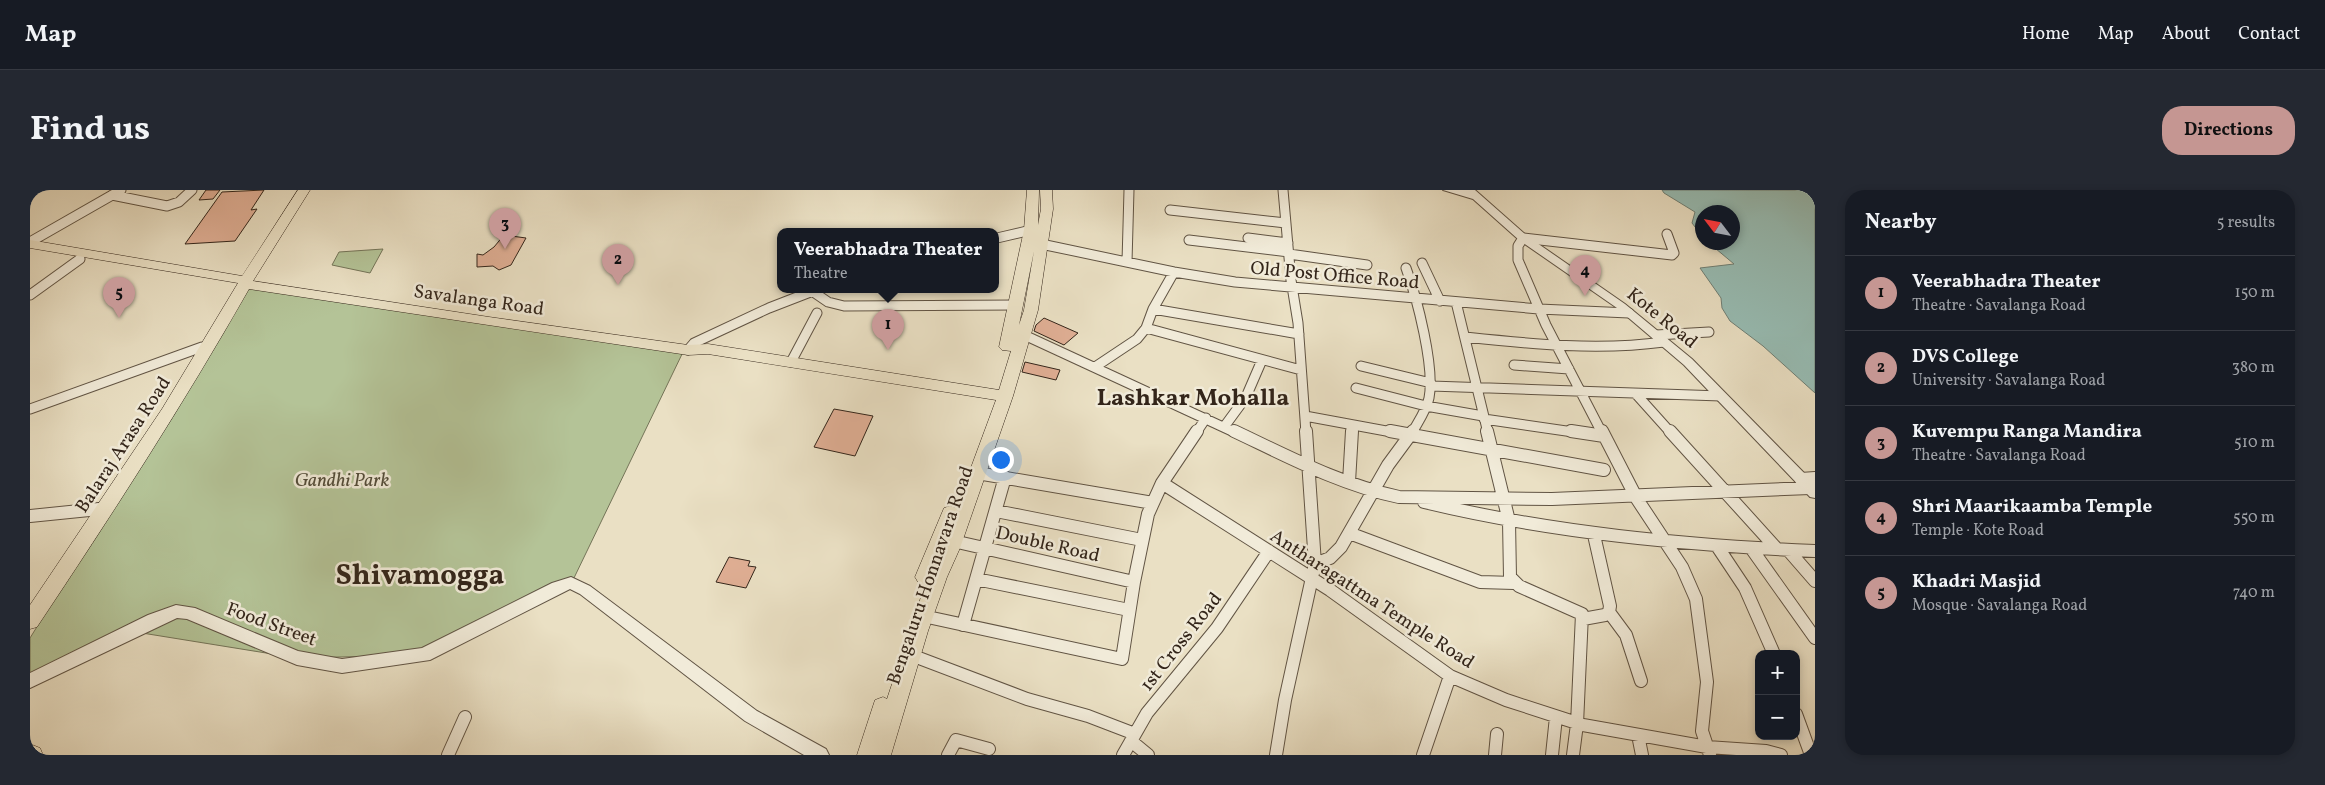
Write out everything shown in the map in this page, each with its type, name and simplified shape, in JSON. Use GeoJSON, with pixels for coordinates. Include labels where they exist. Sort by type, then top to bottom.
{"type":"FeatureCollection","features":[{"type":"Feature","properties":{"kind":"main road","name":"Balaraj Arasa Road"},"geometry":{"type":"LineString","coordinates":[[30,621],[107,508],[206,347],[239,285],[297,190]]}},
{"type":"Feature","properties":{"kind":"main road","name":"Balaraj Arasa Road"},"geometry":{"type":"LineString","coordinates":[[239,285],[257,263],[304,190]]}},
{"type":"Feature","properties":{"kind":"main road"},"geometry":{"type":"LineString","coordinates":[[880,755],[936,577],[953,541],[977,473],[999,395],[1031,310],[1034,190]]}},
{"type":"Feature","properties":{"kind":"main road"},"geometry":{"type":"LineString","coordinates":[[999,395],[1003,363],[1033,239],[1047,209],[1046,190]]}},
{"type":"Feature","properties":{"kind":"main road","name":"Savalanga Road"},"geometry":{"type":"LineString","coordinates":[[30,243],[239,285],[274,286],[696,347],[999,395]]}},
{"type":"Feature","properties":{"kind":"main road"},"geometry":{"type":"LineString","coordinates":[[30,252],[239,285]]}},
{"type":"Feature","properties":{"kind":"main road"},"geometry":{"type":"LineString","coordinates":[[257,263],[274,286]]}},
{"type":"Feature","properties":{"kind":"main road"},"geometry":{"type":"LineString","coordinates":[[30,609],[99,509],[206,347]]}},
{"type":"Feature","properties":{"kind":"main road","name":"Bengaluru Honnavara Road"},"geometry":{"type":"LineString","coordinates":[[868,755],[907,628],[999,395]]}},
{"type":"Feature","properties":{"kind":"street"},"geometry":{"type":"LineString","coordinates":[[30,243],[121,190]]}},
{"type":"Feature","properties":{"kind":"street"},"geometry":{"type":"LineString","coordinates":[[112,195],[167,206],[178,202],[192,190]]}},
{"type":"Feature","properties":{"kind":"street"},"geometry":{"type":"LineString","coordinates":[[1127,262],[1129,190]]}},
{"type":"Feature","properties":{"kind":"street"},"geometry":{"type":"LineString","coordinates":[[1276,755],[1285,700],[1315,564],[1299,334],[1292,288],[1283,190]]}},
{"type":"Feature","properties":{"kind":"street"},"geometry":{"type":"LineString","coordinates":[[1448,190],[1473,193]]}},
{"type":"Feature","properties":{"kind":"street","name":"Kote Road"},"geometry":{"type":"LineString","coordinates":[[1473,193],[1523,238],[1629,313],[1688,362],[1810,484]]}},
{"type":"Feature","properties":{"kind":"street"},"geometry":{"type":"LineString","coordinates":[[1170,210],[1286,223]]}},
{"type":"Feature","properties":{"kind":"street"},"geometry":{"type":"LineString","coordinates":[[1667,234],[1674,254],[1672,255],[1523,238],[1518,246],[1518,260],[1558,348],[1604,436],[1636,495],[1682,567],[1696,599],[1707,682],[1702,731],[1709,751]]}},
{"type":"Feature","properties":{"kind":"street","name":"Old Post Office Road"},"geometry":{"type":"LineString","coordinates":[[999,238],[1033,239],[1127,262],[1235,282],[1539,309],[1629,313]]}},
{"type":"Feature","properties":{"kind":"street"},"geometry":{"type":"LineString","coordinates":[[1248,238],[1289,250]]}},
{"type":"Feature","properties":{"kind":"street"},"geometry":{"type":"LineString","coordinates":[[1189,240],[1289,250],[1368,265]]}},
{"type":"Feature","properties":{"kind":"street"},"geometry":{"type":"LineString","coordinates":[[30,295],[80,259]]}},
{"type":"Feature","properties":{"kind":"street"},"geometry":{"type":"LineString","coordinates":[[1422,263],[1440,301]]}},
{"type":"Feature","properties":{"kind":"street"},"geometry":{"type":"LineString","coordinates":[[1315,564],[1330,558],[1341,547],[1388,465],[1411,436],[1426,406],[1431,384],[1417,299],[1406,268]]}},
{"type":"Feature","properties":{"kind":"street"},"geometry":{"type":"LineString","coordinates":[[1095,367],[1137,339],[1146,328],[1153,309],[1174,272]]}},
{"type":"Feature","properties":{"kind":"street"},"geometry":{"type":"LineString","coordinates":[[696,347],[809,293]]}},
{"type":"Feature","properties":{"kind":"street"},"geometry":{"type":"LineString","coordinates":[[818,293],[828,302],[844,306],[945,308],[1016,305]]}},
{"type":"Feature","properties":{"kind":"street"},"geometry":{"type":"LineString","coordinates":[[1456,302],[1509,521],[1510,577],[1514,583]]}},
{"type":"Feature","properties":{"kind":"street"},"geometry":{"type":"LineString","coordinates":[[1153,309],[1299,334]]}},
{"type":"Feature","properties":{"kind":"street"},"geometry":{"type":"LineString","coordinates":[[791,362],[817,312]]}},
{"type":"Feature","properties":{"kind":"street"},"geometry":{"type":"LineString","coordinates":[[1146,328],[1301,370]]}},
{"type":"Feature","properties":{"kind":"street"},"geometry":{"type":"LineString","coordinates":[[1465,337],[1558,348],[1628,346],[1709,332]]}},
{"type":"Feature","properties":{"kind":"street"},"geometry":{"type":"LineString","coordinates":[[1022,334],[1309,466],[1374,492],[1408,497],[1509,521],[1594,535],[1666,543],[1815,551]]}},
{"type":"Feature","properties":{"kind":"street"},"geometry":{"type":"LineString","coordinates":[[30,409],[206,347]]}},
{"type":"Feature","properties":{"kind":"street"},"geometry":{"type":"LineString","coordinates":[[1224,427],[1246,397],[1262,360]]}},
{"type":"Feature","properties":{"kind":"street"},"geometry":{"type":"LineString","coordinates":[[1514,365],[1569,369]]}},
{"type":"Feature","properties":{"kind":"street"},"geometry":{"type":"LineString","coordinates":[[1361,366],[1431,384],[1476,389],[1721,396]]}},
{"type":"Feature","properties":{"kind":"street"},"geometry":{"type":"LineString","coordinates":[[1356,388],[1483,418],[1604,436]]}},
{"type":"Feature","properties":{"kind":"street"},"geometry":{"type":"LineString","coordinates":[[1636,394],[1725,492],[1815,581]]}},
{"type":"Feature","properties":{"kind":"street"},"geometry":{"type":"LineString","coordinates":[[1305,416],[1604,470]]}},
{"type":"Feature","properties":{"kind":"street"},"geometry":{"type":"LineString","coordinates":[[923,616],[1122,659],[1142,540],[1153,503],[1162,483],[1206,418]]}},
{"type":"Feature","properties":{"kind":"street"},"geometry":{"type":"LineString","coordinates":[[1349,482],[1352,425]]}},
{"type":"Feature","properties":{"kind":"street"},"geometry":{"type":"LineString","coordinates":[[977,473],[1153,503]]}},
{"type":"Feature","properties":{"kind":"street"},"geometry":{"type":"LineString","coordinates":[[963,625],[1005,477]]}},
{"type":"Feature","properties":{"kind":"street","name":"Antharagattma Temple Road"},"geometry":{"type":"LineString","coordinates":[[1162,483],[1312,579],[1450,676],[1506,700],[1577,724],[1709,751],[1766,751],[1781,755]]}},
{"type":"Feature","properties":{"kind":"street"},"geometry":{"type":"LineString","coordinates":[[1408,497],[1504,499],[1636,495],[1725,492],[1810,484]]}},
{"type":"Feature","properties":{"kind":"street"},"geometry":{"type":"LineString","coordinates":[[30,516],[99,509]]}},
{"type":"Feature","properties":{"kind":"street"},"geometry":{"type":"LineString","coordinates":[[996,511],[1142,540]]}},
{"type":"Feature","properties":{"kind":"street"},"geometry":{"type":"LineString","coordinates":[[1349,532],[1480,582],[1514,583],[1577,610],[1583,619],[1577,724],[1573,755]]}},
{"type":"Feature","properties":{"kind":"street"},"geometry":{"type":"LineString","coordinates":[[1583,619],[1605,616],[1609,612],[1610,606],[1594,535]]}},
{"type":"Feature","properties":{"kind":"street","name":"Double Road"},"geometry":{"type":"LineString","coordinates":[[953,541],[1134,582]]}},
{"type":"Feature","properties":{"kind":"street"},"geometry":{"type":"LineString","coordinates":[[1717,546],[1745,588],[1772,650]]}},
{"type":"Feature","properties":{"kind":"street"},"geometry":{"type":"LineString","coordinates":[[1751,548],[1815,638]]}},
{"type":"Feature","properties":{"kind":"street","name":"1st Cross Road"},"geometry":{"type":"LineString","coordinates":[[1123,755],[1156,700],[1217,628],[1269,551]]}},
{"type":"Feature","properties":{"kind":"street"},"geometry":{"type":"LineString","coordinates":[[976,579],[1129,610]]}},
{"type":"Feature","properties":{"kind":"street","name":"Food Street"},"geometry":{"type":"LineString","coordinates":[[30,681],[176,611],[189,613],[297,658],[342,666],[424,656],[557,587],[571,583],[585,590],[752,716],[820,755]]}},
{"type":"Feature","properties":{"kind":"street"},"geometry":{"type":"LineString","coordinates":[[1609,612],[1626,635],[1641,681]]}},
{"type":"Feature","properties":{"kind":"street"},"geometry":{"type":"LineString","coordinates":[[911,655],[1027,699],[1088,716],[1133,737],[1148,755]]}},
{"type":"Feature","properties":{"kind":"street"},"geometry":{"type":"LineString","coordinates":[[1423,755],[1450,676]]}},
{"type":"Feature","properties":{"kind":"street"},"geometry":{"type":"LineString","coordinates":[[448,755],[465,717]]}},
{"type":"Feature","properties":{"kind":"street"},"geometry":{"type":"LineString","coordinates":[[1552,755],[1556,717]]}},
{"type":"Feature","properties":{"kind":"street"},"geometry":{"type":"LineString","coordinates":[[1800,725],[1811,755]]}},
{"type":"Feature","properties":{"kind":"street"},"geometry":{"type":"LineString","coordinates":[[1494,755],[1497,734]]}},
{"type":"Feature","properties":{"kind":"street"},"geometry":{"type":"LineString","coordinates":[[1638,735],[1642,755]]}},
{"type":"Feature","properties":{"kind":"street"},"geometry":{"type":"LineString","coordinates":[[948,755],[956,740],[989,749]]}},
{"type":"Feature","properties":{"kind":"green space"},"geometry":{"type":"Polygon","coordinates":[[[383,249],[370,273],[332,265],[339,252],[383,249]]]}},
{"type":"Feature","properties":{"kind":"green space","name":"Gandhi Park"},"geometry":{"type":"Polygon","coordinates":[[[249,284],[684,350],[573,580],[424,655],[297,658],[142,633],[30,684],[30,638],[249,284]]]}},
{"type":"Feature","properties":{"kind":"water"},"geometry":{"type":"Polygon","coordinates":[[[1662,190],[1815,190],[1815,393],[1763,346],[1730,321],[1722,308],[1721,298],[1700,268],[1734,264],[1717,250],[1740,250],[1740,205],[1695,205],[1695,212],[1662,190]]]}},
{"type":"Feature","properties":{"kind":"water"},"geometry":{"type":"Polygon","coordinates":[[[1695,212],[1695,227],[1692,223],[1695,212]]]}},
{"type":"Feature","properties":{"kind":"building"},"geometry":{"type":"Polygon","coordinates":[[[206,190],[220,190],[213,199],[199,200],[206,190]]]}},
{"type":"Feature","properties":{"kind":"building"},"geometry":{"type":"Polygon","coordinates":[[[264,190],[251,210],[257,209],[235,241],[185,244],[222,192],[264,190]]]}},
{"type":"Feature","properties":{"kind":"building"},"geometry":{"type":"Polygon","coordinates":[[[504,235],[526,238],[511,265],[499,270],[493,266],[477,267],[477,254],[483,255],[494,247],[504,235]]]}},
{"type":"Feature","properties":{"kind":"building"},"geometry":{"type":"Polygon","coordinates":[[[1044,318],[1078,333],[1064,345],[1034,331],[1036,325],[1044,318]]]}},
{"type":"Feature","properties":{"kind":"building"},"geometry":{"type":"Polygon","coordinates":[[[1025,362],[1060,370],[1056,380],[1022,372],[1025,362]]]}},
{"type":"Feature","properties":{"kind":"building"},"geometry":{"type":"Polygon","coordinates":[[[834,409],[873,416],[855,456],[814,447],[834,409]]]}},
{"type":"Feature","properties":{"kind":"building"},"geometry":{"type":"Polygon","coordinates":[[[729,557],[750,561],[748,566],[756,567],[746,588],[716,582],[729,557]]]}},
{"type":"Feature","properties":{"kind":"place","name":"Kuvempu Ranga Mandira"},"geometry":{"type":"Point","coordinates":[505,249]}},
{"type":"Feature","properties":{"kind":"place","name":"DVS College"},"geometry":{"type":"Point","coordinates":[618,285]}},
{"type":"Feature","properties":{"kind":"place","name":"Shri Maarikaamba Temple"},"geometry":{"type":"Point","coordinates":[1585,296]}},
{"type":"Feature","properties":{"kind":"place","name":"Khadri Masjid"},"geometry":{"type":"Point","coordinates":[119,318]}},
{"type":"Feature","properties":{"kind":"place","name":"Veerabhadra Theater"},"geometry":{"type":"Point","coordinates":[888,350]}},
{"type":"Feature","properties":{"kind":"district","name":"Lashkar Mohalla"},"geometry":{"type":"Point","coordinates":[1193,397]}},
{"type":"Feature","properties":{"kind":"district","name":"Shivamogga"},"geometry":{"type":"Point","coordinates":[420,574]}}]}
